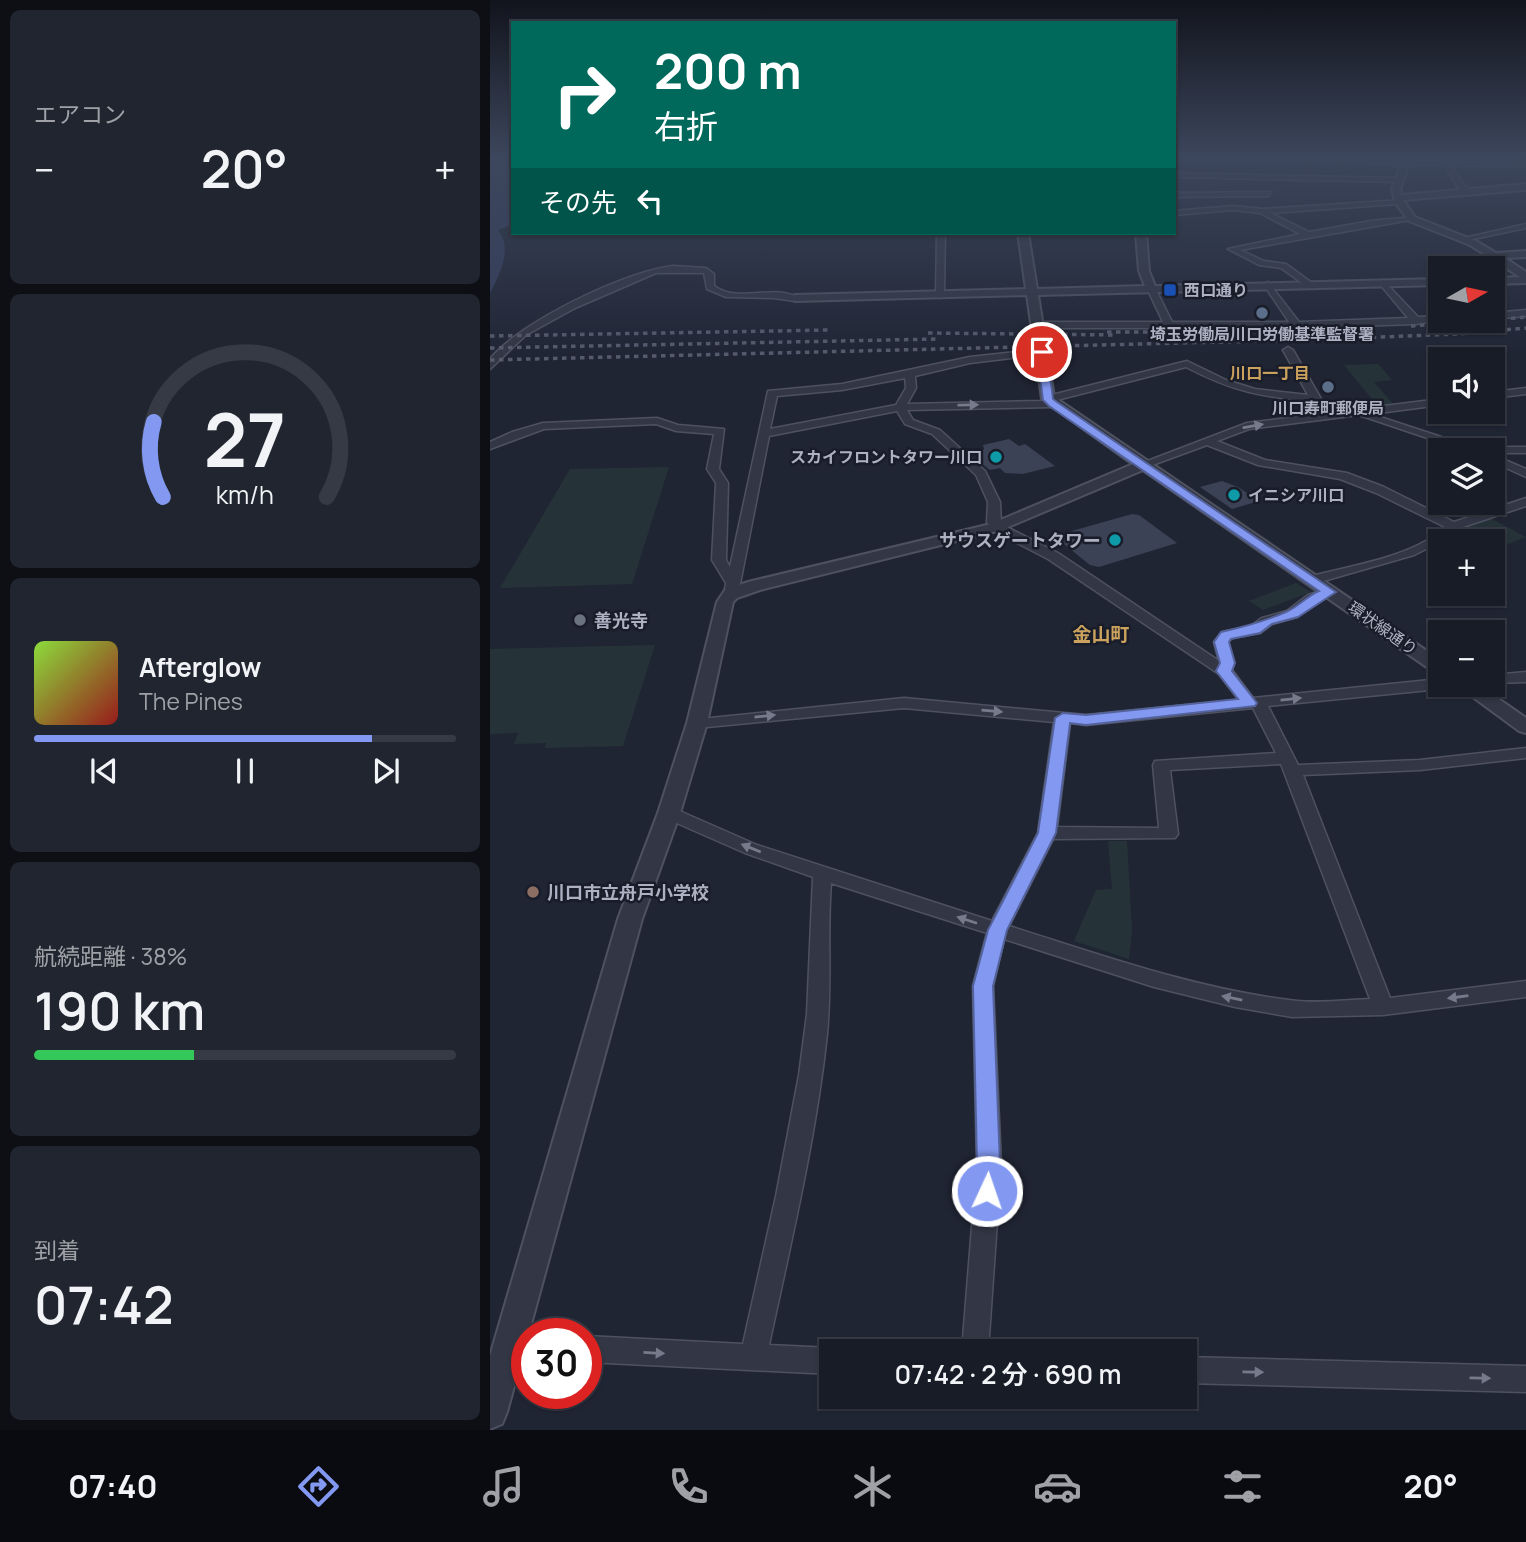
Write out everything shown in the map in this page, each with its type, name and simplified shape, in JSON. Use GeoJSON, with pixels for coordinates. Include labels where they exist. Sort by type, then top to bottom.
{"type":"FeatureCollection","features":[{"type":"Feature","properties":{"kind":"street"},"geometry":{"type":"LineString","coordinates":[[1285,223],[1310,236]]}},
{"type":"Feature","properties":{"kind":"street"},"geometry":{"type":"LineString","coordinates":[[1309,285],[1283,266],[1262,263],[1232,249],[1375,223]]}},
{"type":"Feature","properties":{"kind":"street"},"geometry":{"type":"LineString","coordinates":[[1422,223],[1464,239],[1494,256],[1526,254]]}},
{"type":"Feature","properties":{"kind":"street"},"geometry":{"type":"LineString","coordinates":[[1464,239],[1526,226]]}},
{"type":"Feature","properties":{"kind":"street"},"geometry":{"type":"LineString","coordinates":[[1512,229],[1526,237]]}},
{"type":"Feature","properties":{"kind":"street"},"geometry":{"type":"LineString","coordinates":[[940,295],[941,235]]}},
{"type":"Feature","properties":{"kind":"street"},"geometry":{"type":"LineString","coordinates":[[1023,235],[1051,402]]}},
{"type":"Feature","properties":{"kind":"street"},"geometry":{"type":"LineString","coordinates":[[1141,235],[1144,271],[1169,326]]}},
{"type":"Feature","properties":{"kind":"street"},"geometry":{"type":"LineString","coordinates":[[1505,264],[1526,278]]}},
{"type":"Feature","properties":{"kind":"street"},"geometry":{"type":"LineString","coordinates":[[490,366],[500,352],[544,320],[660,270],[706,271],[710,274],[710,287],[722,294],[781,294],[795,298],[1428,282]]}},
{"type":"Feature","properties":{"kind":"street"},"geometry":{"type":"LineString","coordinates":[[1505,280],[1526,278]]}},
{"type":"Feature","properties":{"kind":"street"},"geometry":{"type":"LineString","coordinates":[[1384,283],[1416,321]]}},
{"type":"Feature","properties":{"kind":"street"},"geometry":{"type":"LineString","coordinates":[[1268,285],[1296,325]]}},
{"type":"Feature","properties":{"kind":"street"},"geometry":{"type":"LineString","coordinates":[[1505,315],[1526,313]]}},
{"type":"Feature","properties":{"kind":"street"},"geometry":{"type":"LineString","coordinates":[[1038,325],[1296,325],[1428,320]]}},
{"type":"Feature","properties":{"kind":"street"},"geometry":{"type":"LineString","coordinates":[[1288,350],[1326,417]]}},
{"type":"Feature","properties":{"kind":"street"},"geometry":{"type":"LineString","coordinates":[[524,1318],[630,919],[670,813],[711,671],[719,618],[732,589],[766,433],[772,393],[842,387],[970,360],[1042,352]]}},
{"type":"Feature","properties":{"kind":"street"},"geometry":{"type":"LineString","coordinates":[[766,433],[900,407],[1051,402],[1187,364],[1222,382],[1254,392],[1316,399]]}},
{"type":"Feature","properties":{"kind":"street"},"geometry":{"type":"LineString","coordinates":[[900,407],[911,388],[910,374]]}},
{"type":"Feature","properties":{"kind":"street"},"geometry":{"type":"LineString","coordinates":[[1505,394],[1526,391]]}},
{"type":"Feature","properties":{"kind":"street","name":"環状線通り"},"geometry":{"type":"LineString","coordinates":[[1051,402],[1428,660]]}},
{"type":"Feature","properties":{"kind":"street"},"geometry":{"type":"LineString","coordinates":[[732,589],[754,586],[996,527],[1247,426],[1428,404]]}},
{"type":"Feature","properties":{"kind":"street"},"geometry":{"type":"LineString","coordinates":[[900,407],[909,422],[936,432],[981,473],[994,502],[993,522],[996,527],[1054,556],[1224,671],[1254,703],[1290,764],[1383,1007]]}},
{"type":"Feature","properties":{"kind":"street"},"geometry":{"type":"LineString","coordinates":[[1358,413],[1437,438]]}},
{"type":"Feature","properties":{"kind":"street"},"geometry":{"type":"LineString","coordinates":[[490,446],[542,426],[657,421],[676,428],[720,431],[713,469],[722,483],[719,560],[732,589]]}},
{"type":"Feature","properties":{"kind":"street"},"geometry":{"type":"LineString","coordinates":[[1207,441],[1262,463],[1343,476],[1380,490],[1453,526]]}},
{"type":"Feature","properties":{"kind":"street"},"geometry":{"type":"LineString","coordinates":[[1505,450],[1526,450]]}},
{"type":"Feature","properties":{"kind":"street"},"geometry":{"type":"LineString","coordinates":[[1505,463],[1526,473]]}},
{"type":"Feature","properties":{"kind":"street"},"geometry":{"type":"LineString","coordinates":[[1313,580],[1421,548],[1449,533],[1453,526],[1526,502]]}},
{"type":"Feature","properties":{"kind":"street"},"geometry":{"type":"LineString","coordinates":[[1224,671],[1227,663],[1221,642],[1227,635],[1255,630],[1267,621],[1293,614],[1313,598],[1329,592]]}},
{"type":"Feature","properties":{"kind":"street"},"geometry":{"type":"LineString","coordinates":[[1505,679],[1526,677]]}},
{"type":"Feature","properties":{"kind":"street"},"geometry":{"type":"LineString","coordinates":[[697,723],[904,704],[1086,720],[1428,685]]}},
{"type":"Feature","properties":{"kind":"street"},"geometry":{"type":"LineString","coordinates":[[1483,697],[1526,727]]}},
{"type":"Feature","properties":{"kind":"street"},"geometry":{"type":"LineString","coordinates":[[976,1339],[989,1164],[983,986],[997,930],[1047,833],[1063,718]]}},
{"type":"Feature","properties":{"kind":"street"},"geometry":{"type":"LineString","coordinates":[[1047,833],[1169,834],[1161,765],[1420,765],[1526,753]]}},
{"type":"Feature","properties":{"kind":"street"},"geometry":{"type":"LineString","coordinates":[[670,813],[751,849],[822,874],[1154,979],[1235,999],[1292,1009],[1383,1007],[1526,989]]}},
{"type":"Feature","properties":{"kind":"street"},"geometry":{"type":"LineString","coordinates":[[753,1357],[791,1185],[813,1055],[822,874]]}},
{"type":"Feature","properties":{"kind":"street"},"geometry":{"type":"LineString","coordinates":[[602,1350],[819,1360]]}},
{"type":"Feature","properties":{"kind":"street"},"geometry":{"type":"LineString","coordinates":[[490,1412],[511,1361]]}},
{"type":"Feature","properties":{"kind":"street"},"geometry":{"type":"LineString","coordinates":[[1197,1370],[1526,1378]]}},
{"type":"Feature","properties":{"kind":"shaded area"},"geometry":{"type":"Polygon","coordinates":[[[1378,364],[1392,380],[1374,382],[1393,404],[1377,405],[1344,365],[1378,364]]]}},
{"type":"Feature","properties":{"kind":"shaded area"},"geometry":{"type":"Polygon","coordinates":[[[669,467],[632,584],[500,588],[570,469],[669,467]]]}},
{"type":"Feature","properties":{"kind":"shaded area"},"geometry":{"type":"Polygon","coordinates":[[[1488,517],[1526,537],[1505,545],[1505,529],[1467,529],[1462,526],[1488,517]]]}},
{"type":"Feature","properties":{"kind":"shaded area"},"geometry":{"type":"Polygon","coordinates":[[[1296,583],[1311,592],[1263,610],[1249,601],[1296,583]]]}},
{"type":"Feature","properties":{"kind":"shaded area"},"geometry":{"type":"Polygon","coordinates":[[[655,645],[623,746],[545,748],[546,743],[514,744],[518,733],[490,734],[490,649],[655,645]]]}},
{"type":"Feature","properties":{"kind":"shaded area"},"geometry":{"type":"Polygon","coordinates":[[[1108,841],[1127,841],[1132,930],[1129,959],[1074,941],[1096,890],[1112,889],[1108,841]]]}},
{"type":"Feature","properties":{"kind":"water"},"geometry":{"type":"Polygon","coordinates":[[[490,223],[511,223],[498,230],[505,253],[490,293],[490,223]]]}},
{"type":"Feature","properties":{"kind":"building","name":"スカイフロントタワー川口"},"geometry":{"type":"Polygon","coordinates":[[[1009,439],[1019,446],[1025,444],[1055,466],[1023,474],[1005,473],[1000,468],[990,470],[976,459],[983,455],[980,453],[984,449],[983,445],[1009,439]]]}},
{"type":"Feature","properties":{"kind":"building","name":"イニシア川口"},"geometry":{"type":"Polygon","coordinates":[[[1222,481],[1238,487],[1259,501],[1232,509],[1200,487],[1222,481]]]}},
{"type":"Feature","properties":{"kind":"building","name":"サウスゲートタワー"},"geometry":{"type":"Polygon","coordinates":[[[1132,514],[1139,515],[1177,543],[1099,567],[1090,565],[1054,536],[1132,514]]]}},
{"type":"Feature","properties":{"kind":"railway"},"geometry":{"type":"LineString","coordinates":[[1505,319],[1526,317]]}},
{"type":"Feature","properties":{"kind":"railway"},"geometry":{"type":"LineString","coordinates":[[1411,326],[1428,325]]}},
{"type":"Feature","properties":{"kind":"railway"},"geometry":{"type":"LineString","coordinates":[[490,360],[1303,340],[1458,334],[1526,328]]}},
{"type":"Feature","properties":{"kind":"railway"},"geometry":{"type":"LineString","coordinates":[[490,336],[830,330]]}},
{"type":"Feature","properties":{"kind":"railway"},"geometry":{"type":"LineString","coordinates":[[1107,332],[1233,332]]}},
{"type":"Feature","properties":{"kind":"railway"},"geometry":{"type":"LineString","coordinates":[[928,333],[1117,335]]}},
{"type":"Feature","properties":{"kind":"railway"},"geometry":{"type":"LineString","coordinates":[[490,348],[938,339]]}},
{"type":"Feature","properties":{"kind":"place","name":"西口通り"},"geometry":{"type":"Point","coordinates":[1170,290]}},
{"type":"Feature","properties":{"kind":"place","name":"埼玉労働局川口労働基準監督署"},"geometry":{"type":"Point","coordinates":[1262,313]}},
{"type":"Feature","properties":{"kind":"place","name":"川口寿町郵便局"},"geometry":{"type":"Point","coordinates":[1328,387]}},
{"type":"Feature","properties":{"kind":"place","name":"スカイフロントタワー川口"},"geometry":{"type":"Point","coordinates":[996,457]}},
{"type":"Feature","properties":{"kind":"place","name":"イニシア川口"},"geometry":{"type":"Point","coordinates":[1234,495]}},
{"type":"Feature","properties":{"kind":"place","name":"サウスゲートタワー"},"geometry":{"type":"Point","coordinates":[1115,540]}},
{"type":"Feature","properties":{"kind":"place","name":"善光寺"},"geometry":{"type":"Point","coordinates":[580,620]}},
{"type":"Feature","properties":{"kind":"place","name":"川口市立舟戸小学校"},"geometry":{"type":"Point","coordinates":[533,892]}},
{"type":"Feature","properties":{"kind":"district","name":"川口一丁目"},"geometry":{"type":"Point","coordinates":[1270,373]}},
{"type":"Feature","properties":{"kind":"district","name":"金山町"},"geometry":{"type":"Point","coordinates":[1101,634]}},
{"type":"Feature","properties":{"kind":"route"},"geometry":{"type":"LineString","coordinates":[[987,1191],[989,1164],[983,986],[997,930],[1047,833],[1051,789],[1063,718],[1086,720],[1249,703],[1224,671],[1227,663],[1221,642],[1227,635],[1255,630],[1267,621],[1293,614],[1313,598],[1329,592],[1048,400],[1042,352]]}}]}
